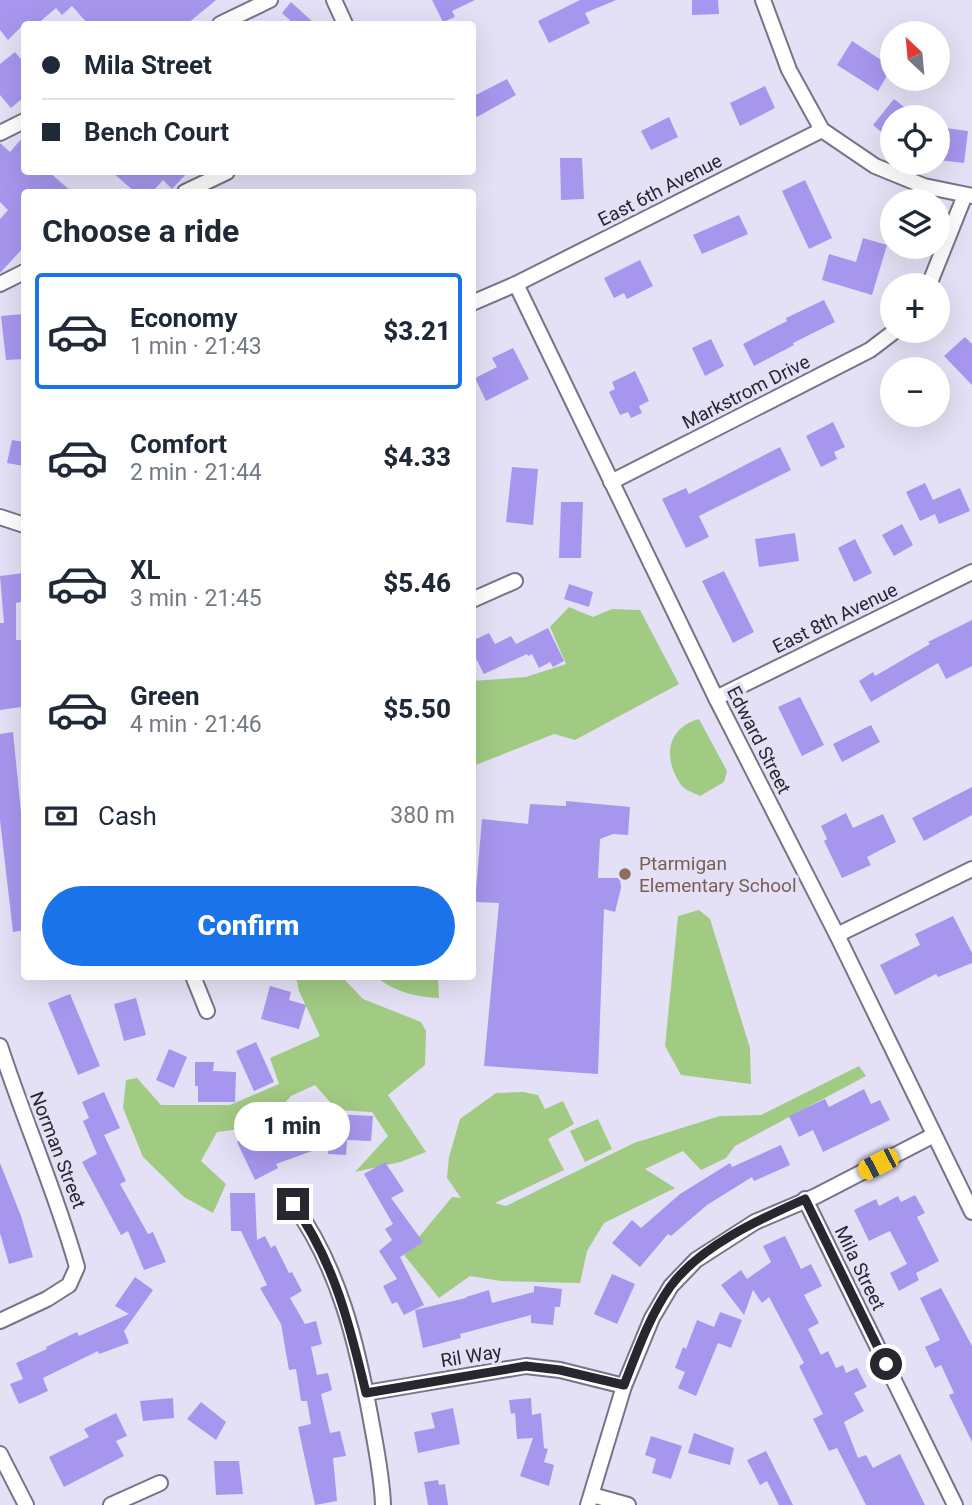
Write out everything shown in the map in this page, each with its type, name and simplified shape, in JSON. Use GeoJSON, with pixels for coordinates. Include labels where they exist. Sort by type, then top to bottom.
{"type":"FeatureCollection","features":[{"type":"Feature","properties":{"kind":"street"},"geometry":{"type":"LineString","coordinates":[[226,21],[270,0]]}},
{"type":"Feature","properties":{"kind":"street"},"geometry":{"type":"LineString","coordinates":[[334,0],[344,21]]}},
{"type":"Feature","properties":{"kind":"street"},"geometry":{"type":"LineString","coordinates":[[763,0],[789,70],[822,130],[875,166],[924,186],[968,196],[934,273]]}},
{"type":"Feature","properties":{"kind":"street"},"geometry":{"type":"LineString","coordinates":[[0,133],[21,122]]}},
{"type":"Feature","properties":{"kind":"street","name":"East 6th Avenue"},"geometry":{"type":"LineString","coordinates":[[476,301],[516,284],[822,130]]}},
{"type":"Feature","properties":{"kind":"street"},"geometry":{"type":"LineString","coordinates":[[191,189],[221,175]]}},
{"type":"Feature","properties":{"kind":"street"},"geometry":{"type":"LineString","coordinates":[[0,284],[21,274]]}},
{"type":"Feature","properties":{"kind":"street","name":"Edward Street"},"geometry":{"type":"LineString","coordinates":[[516,284],[716,698],[837,935],[972,1212]]}},
{"type":"Feature","properties":{"kind":"street","name":"Markstrom Drive"},"geometry":{"type":"LineString","coordinates":[[611,482],[870,351],[880,343]]}},
{"type":"Feature","properties":{"kind":"street"},"geometry":{"type":"LineString","coordinates":[[0,517],[21,524]]}},
{"type":"Feature","properties":{"kind":"street","name":"East 8th Avenue"},"geometry":{"type":"LineString","coordinates":[[716,698],[972,572]]}},
{"type":"Feature","properties":{"kind":"street"},"geometry":{"type":"LineString","coordinates":[[476,598],[515,581]]}},
{"type":"Feature","properties":{"kind":"street"},"geometry":{"type":"LineString","coordinates":[[837,935],[972,869]]}},
{"type":"Feature","properties":{"kind":"street"},"geometry":{"type":"LineString","coordinates":[[195,980],[207,1011]]}},
{"type":"Feature","properties":{"kind":"street","name":"Norman Street"},"geometry":{"type":"LineString","coordinates":[[0,1046],[20,1108],[65,1224],[77,1267],[68,1285],[47,1299],[0,1321]]}},
{"type":"Feature","properties":{"kind":"street"},"geometry":{"type":"LineString","coordinates":[[628,1505],[590,1500],[624,1385],[652,1318],[671,1286],[696,1260],[755,1222],[934,1135]]}},
{"type":"Feature","properties":{"kind":"street","name":"Mila Street"},"geometry":{"type":"LineString","coordinates":[[805,1199],[955,1505]]}},
{"type":"Feature","properties":{"kind":"street"},"geometry":{"type":"LineString","coordinates":[[293,1204],[321,1249],[343,1301],[366,1393],[382,1483],[383,1505]]}},
{"type":"Feature","properties":{"kind":"street","name":"Ril Way"},"geometry":{"type":"LineString","coordinates":[[366,1393],[526,1366],[560,1370],[624,1385]]}},
{"type":"Feature","properties":{"kind":"street"},"geometry":{"type":"LineString","coordinates":[[0,1454],[26,1505]]}},
{"type":"Feature","properties":{"kind":"street"},"geometry":{"type":"LineString","coordinates":[[111,1505],[160,1483]]}},
{"type":"Feature","properties":{"kind":"green space"},"geometry":{"type":"Polygon","coordinates":[[[569,607],[593,617],[612,609],[640,610],[679,684],[575,740],[554,734],[476,765],[476,681],[526,677],[566,664],[550,627],[569,607]]]}},
{"type":"Feature","properties":{"kind":"green space"},"geometry":{"type":"Polygon","coordinates":[[[699,719],[727,771],[724,782],[700,796],[681,785],[675,775],[670,755],[674,737],[680,729],[699,719]]]}},
{"type":"Feature","properties":{"kind":"green space"},"geometry":{"type":"Polygon","coordinates":[[[699,910],[710,919],[750,1048],[751,1084],[681,1075],[665,1046],[678,916],[699,910]]]}},
{"type":"Feature","properties":{"kind":"green space"},"geometry":{"type":"Polygon","coordinates":[[[297,980],[345,980],[363,999],[421,1022],[426,1031],[425,1065],[388,1095],[426,1152],[400,1162],[355,1172],[388,1136],[372,1112],[337,1110],[315,1085],[291,1096],[264,1126],[217,1132],[201,1161],[226,1184],[213,1213],[184,1197],[143,1157],[123,1108],[126,1080],[137,1078],[161,1105],[230,1105],[279,1084],[270,1058],[320,1036],[297,980]]]}},
{"type":"Feature","properties":{"kind":"green space"},"geometry":{"type":"Polygon","coordinates":[[[382,980],[438,980],[439,998],[406,993],[382,980]]]}},
{"type":"Feature","properties":{"kind":"green space"},"geometry":{"type":"Polygon","coordinates":[[[859,1066],[866,1076],[735,1146],[726,1158],[701,1170],[683,1151],[645,1169],[675,1188],[604,1223],[587,1251],[580,1283],[501,1281],[470,1276],[439,1298],[404,1255],[452,1197],[461,1198],[447,1178],[449,1157],[460,1119],[496,1093],[523,1092],[538,1095],[545,1109],[563,1101],[574,1124],[548,1139],[564,1170],[495,1203],[506,1206],[634,1143],[720,1116],[761,1115],[859,1066]]]}},
{"type":"Feature","properties":{"kind":"green space"},"geometry":{"type":"Polygon","coordinates":[[[598,1119],[612,1149],[585,1162],[570,1131],[598,1119]]]}},
{"type":"Feature","properties":{"kind":"building"},"geometry":{"type":"Polygon","coordinates":[[[0,0],[216,0],[191,21],[85,21],[72,6],[62,15],[56,8],[41,21],[21,21],[21,27],[8,40],[0,30],[0,0]]]}},
{"type":"Feature","properties":{"kind":"building"},"geometry":{"type":"Polygon","coordinates":[[[432,0],[475,0],[452,11],[455,17],[442,21],[432,0]]]}},
{"type":"Feature","properties":{"kind":"building"},"geometry":{"type":"Polygon","coordinates":[[[580,0],[616,0],[585,13],[590,23],[549,43],[538,21],[580,0]]]}},
{"type":"Feature","properties":{"kind":"building"},"geometry":{"type":"Polygon","coordinates":[[[692,0],[718,0],[719,14],[692,15],[692,0]]]}},
{"type":"Feature","properties":{"kind":"building"},"geometry":{"type":"Polygon","coordinates":[[[291,2],[312,21],[291,21],[282,13],[291,2]]]}},
{"type":"Feature","properties":{"kind":"building"},"geometry":{"type":"Polygon","coordinates":[[[852,41],[880,59],[880,88],[878,91],[837,65],[852,41]]]}},
{"type":"Feature","properties":{"kind":"building"},"geometry":{"type":"Polygon","coordinates":[[[15,52],[21,59],[21,100],[11,108],[0,95],[0,64],[15,52]]]}},
{"type":"Feature","properties":{"kind":"building"},"geometry":{"type":"Polygon","coordinates":[[[507,79],[516,95],[477,117],[476,95],[507,79]]]}},
{"type":"Feature","properties":{"kind":"building"},"geometry":{"type":"Polygon","coordinates":[[[765,86],[775,108],[740,126],[730,103],[765,86]]]}},
{"type":"Feature","properties":{"kind":"building"},"geometry":{"type":"Polygon","coordinates":[[[894,99],[902,105],[889,105],[894,99]]]}},
{"type":"Feature","properties":{"kind":"building"},"geometry":{"type":"Polygon","coordinates":[[[880,116],[880,131],[873,125],[880,116]]]}},
{"type":"Feature","properties":{"kind":"building"},"geometry":{"type":"Polygon","coordinates":[[[669,117],[678,137],[651,150],[641,131],[669,117]]]}},
{"type":"Feature","properties":{"kind":"building"},"geometry":{"type":"Polygon","coordinates":[[[950,129],[968,131],[964,163],[950,161],[950,129]]]}},
{"type":"Feature","properties":{"kind":"building"},"geometry":{"type":"Polygon","coordinates":[[[21,139],[21,175],[52,175],[69,189],[21,189],[21,250],[0,273],[0,219],[8,210],[0,202],[0,143],[10,152],[21,139]]]}},
{"type":"Feature","properties":{"kind":"building"},"geometry":{"type":"Polygon","coordinates":[[[560,158],[582,158],[584,199],[561,200],[560,158]]]}},
{"type":"Feature","properties":{"kind":"building"},"geometry":{"type":"Polygon","coordinates":[[[115,175],[185,175],[172,189],[163,180],[155,189],[132,189],[115,175]]]}},
{"type":"Feature","properties":{"kind":"building"},"geometry":{"type":"Polygon","coordinates":[[[805,180],[832,238],[809,249],[782,191],[805,180]]]}},
{"type":"Feature","properties":{"kind":"building"},"geometry":{"type":"Polygon","coordinates":[[[739,215],[748,234],[702,254],[693,235],[739,215]]]}},
{"type":"Feature","properties":{"kind":"building"},"geometry":{"type":"Polygon","coordinates":[[[863,238],[880,243],[880,259],[883,259],[872,295],[822,280],[829,254],[856,262],[863,238]]]}},
{"type":"Feature","properties":{"kind":"building"},"geometry":{"type":"Polygon","coordinates":[[[640,260],[653,286],[627,299],[624,293],[614,298],[604,278],[640,260]]]}},
{"type":"Feature","properties":{"kind":"building"},"geometry":{"type":"Polygon","coordinates":[[[824,300],[835,322],[754,366],[743,344],[787,321],[786,318],[824,300]]]}},
{"type":"Feature","properties":{"kind":"building"},"geometry":{"type":"Polygon","coordinates":[[[21,314],[21,359],[6,360],[1,316],[21,314]]]}},
{"type":"Feature","properties":{"kind":"building"},"geometry":{"type":"Polygon","coordinates":[[[965,337],[972,344],[972,385],[950,362],[950,357],[944,356],[965,337]]]}},
{"type":"Feature","properties":{"kind":"building"},"geometry":{"type":"Polygon","coordinates":[[[711,339],[724,366],[705,376],[692,348],[711,339]]]}},
{"type":"Feature","properties":{"kind":"building"},"geometry":{"type":"Polygon","coordinates":[[[513,348],[529,379],[486,401],[476,378],[497,367],[492,358],[513,348]]]}},
{"type":"Feature","properties":{"kind":"building"},"geometry":{"type":"Polygon","coordinates":[[[635,371],[649,401],[639,406],[642,413],[631,418],[628,412],[620,415],[609,392],[615,389],[612,382],[635,371]]]}},
{"type":"Feature","properties":{"kind":"building"},"geometry":{"type":"Polygon","coordinates":[[[833,422],[845,447],[834,452],[837,459],[821,467],[806,436],[833,422]]]}},
{"type":"Feature","properties":{"kind":"building"},"geometry":{"type":"Polygon","coordinates":[[[12,440],[21,442],[21,465],[7,463],[12,440]]]}},
{"type":"Feature","properties":{"kind":"building"},"geometry":{"type":"Polygon","coordinates":[[[780,447],[791,470],[699,516],[709,537],[686,548],[662,499],[686,488],[689,494],[780,447]]]}},
{"type":"Feature","properties":{"kind":"building"},"geometry":{"type":"Polygon","coordinates":[[[512,467],[538,469],[533,525],[506,522],[512,467]]]}},
{"type":"Feature","properties":{"kind":"building"},"geometry":{"type":"Polygon","coordinates":[[[925,483],[933,500],[960,488],[970,511],[939,524],[935,514],[920,521],[906,492],[925,483]]]}},
{"type":"Feature","properties":{"kind":"building"},"geometry":{"type":"Polygon","coordinates":[[[561,502],[583,502],[581,558],[559,558],[561,502]]]}},
{"type":"Feature","properties":{"kind":"building"},"geometry":{"type":"Polygon","coordinates":[[[902,524],[913,545],[894,556],[882,535],[902,524]]]}},
{"type":"Feature","properties":{"kind":"building"},"geometry":{"type":"Polygon","coordinates":[[[795,533],[799,561],[759,567],[755,539],[795,533]]]}},
{"type":"Feature","properties":{"kind":"building"},"geometry":{"type":"Polygon","coordinates":[[[855,539],[872,573],[854,582],[838,548],[855,539]]]}},
{"type":"Feature","properties":{"kind":"building"},"geometry":{"type":"Polygon","coordinates":[[[724,571],[754,632],[733,643],[702,581],[724,571]]]}},
{"type":"Feature","properties":{"kind":"building"},"geometry":{"type":"Polygon","coordinates":[[[21,573],[21,602],[16,603],[16,640],[21,640],[21,707],[0,710],[0,623],[4,623],[0,576],[21,573]]]}},
{"type":"Feature","properties":{"kind":"building"},"geometry":{"type":"Polygon","coordinates":[[[569,584],[593,592],[589,607],[564,599],[569,584]]]}},
{"type":"Feature","properties":{"kind":"building"},"geometry":{"type":"Polygon","coordinates":[[[972,620],[972,666],[946,679],[938,663],[871,702],[859,681],[873,672],[875,676],[930,644],[928,642],[972,620]]]}},
{"type":"Feature","properties":{"kind":"building"},"geometry":{"type":"Polygon","coordinates":[[[548,628],[564,661],[553,667],[550,662],[539,668],[532,654],[527,654],[484,674],[476,659],[476,639],[489,633],[495,644],[511,636],[516,644],[548,628]]]}},
{"type":"Feature","properties":{"kind":"building"},"geometry":{"type":"Polygon","coordinates":[[[800,697],[824,745],[802,756],[778,707],[800,697]]]}},
{"type":"Feature","properties":{"kind":"building"},"geometry":{"type":"Polygon","coordinates":[[[871,725],[880,742],[842,762],[833,744],[871,725]]]}},
{"type":"Feature","properties":{"kind":"building"},"geometry":{"type":"Polygon","coordinates":[[[13,732],[21,813],[21,931],[13,932],[0,820],[0,734],[13,732]]]}},
{"type":"Feature","properties":{"kind":"building"},"geometry":{"type":"Polygon","coordinates":[[[972,787],[972,815],[924,841],[912,818],[972,787]]]}},
{"type":"Feature","properties":{"kind":"building","name":"Ptarmigan Elementary School"},"geometry":{"type":"Polygon","coordinates":[[[566,801],[630,807],[628,835],[613,834],[600,839],[598,878],[620,878],[621,888],[615,912],[604,909],[598,1074],[484,1066],[499,903],[476,902],[482,819],[528,824],[530,804],[566,806],[566,801]]]}},
{"type":"Feature","properties":{"kind":"building"},"geometry":{"type":"Polygon","coordinates":[[[846,813],[853,828],[883,814],[896,842],[867,857],[871,865],[842,878],[824,841],[827,839],[821,826],[846,813]]]}},
{"type":"Feature","properties":{"kind":"building"},"geometry":{"type":"Polygon","coordinates":[[[953,916],[972,953],[972,963],[938,977],[936,974],[895,995],[880,965],[920,945],[915,934],[953,916]]]}},
{"type":"Feature","properties":{"kind":"building"},"geometry":{"type":"Polygon","coordinates":[[[270,986],[291,992],[289,1000],[306,1005],[299,1029],[261,1019],[270,986]]]}},
{"type":"Feature","properties":{"kind":"building"},"geometry":{"type":"Polygon","coordinates":[[[70,994],[100,1066],[78,1075],[48,1003],[70,994]]]}},
{"type":"Feature","properties":{"kind":"building"},"geometry":{"type":"Polygon","coordinates":[[[136,998],[146,1035],[124,1041],[114,1004],[136,998]]]}},
{"type":"Feature","properties":{"kind":"building"},"geometry":{"type":"Polygon","coordinates":[[[256,1042],[274,1082],[254,1091],[236,1051],[256,1042]]]}},
{"type":"Feature","properties":{"kind":"building"},"geometry":{"type":"Polygon","coordinates":[[[169,1049],[187,1057],[174,1088],[156,1080],[169,1049]]]}},
{"type":"Feature","properties":{"kind":"building"},"geometry":{"type":"Polygon","coordinates":[[[195,1062],[214,1062],[213,1071],[236,1072],[235,1102],[198,1102],[195,1062]]]}},
{"type":"Feature","properties":{"kind":"building"},"geometry":{"type":"Polygon","coordinates":[[[864,1089],[871,1104],[880,1100],[890,1120],[823,1152],[813,1130],[799,1137],[789,1116],[825,1099],[829,1107],[864,1089]]]}},
{"type":"Feature","properties":{"kind":"building"},"geometry":{"type":"Polygon","coordinates":[[[104,1092],[120,1128],[104,1135],[126,1181],[120,1184],[148,1234],[153,1232],[166,1262],[144,1270],[128,1231],[121,1235],[82,1162],[97,1154],[83,1121],[89,1118],[82,1102],[104,1092]]]}},
{"type":"Feature","properties":{"kind":"building"},"geometry":{"type":"Polygon","coordinates":[[[312,1108],[314,1113],[373,1116],[371,1141],[347,1140],[346,1155],[328,1154],[329,1145],[276,1164],[278,1168],[255,1180],[237,1142],[276,1121],[312,1108]]]}},
{"type":"Feature","properties":{"kind":"building"},"geometry":{"type":"Polygon","coordinates":[[[781,1145],[790,1165],[754,1181],[752,1177],[707,1205],[671,1236],[668,1234],[640,1267],[612,1243],[632,1220],[641,1228],[680,1194],[730,1163],[732,1167],[781,1145]]]}},
{"type":"Feature","properties":{"kind":"building"},"geometry":{"type":"Polygon","coordinates":[[[385,1162],[404,1191],[391,1198],[423,1242],[400,1257],[424,1305],[404,1315],[397,1302],[392,1304],[383,1286],[397,1279],[379,1251],[392,1240],[385,1229],[393,1224],[364,1174],[385,1162]]]}},
{"type":"Feature","properties":{"kind":"building"},"geometry":{"type":"Polygon","coordinates":[[[0,1163],[21,1216],[33,1257],[9,1264],[0,1233],[0,1163]]]}},
{"type":"Feature","properties":{"kind":"building"},"geometry":{"type":"Polygon","coordinates":[[[230,1193],[255,1193],[257,1240],[265,1236],[271,1248],[275,1245],[302,1291],[290,1298],[305,1324],[316,1321],[322,1344],[311,1347],[317,1375],[328,1373],[332,1390],[321,1394],[330,1433],[340,1431],[346,1456],[333,1458],[337,1501],[315,1505],[298,1427],[311,1424],[307,1401],[301,1401],[296,1369],[289,1370],[281,1324],[260,1288],[267,1285],[241,1231],[231,1231],[230,1193]]]}},
{"type":"Feature","properties":{"kind":"building"},"geometry":{"type":"Polygon","coordinates":[[[915,1195],[925,1213],[917,1217],[939,1261],[916,1273],[919,1280],[899,1291],[890,1273],[907,1264],[890,1231],[869,1241],[854,1210],[876,1199],[879,1206],[898,1196],[901,1202],[915,1195]]]}},
{"type":"Feature","properties":{"kind":"building"},"geometry":{"type":"Polygon","coordinates":[[[785,1236],[801,1269],[811,1264],[822,1286],[804,1295],[819,1323],[808,1329],[821,1355],[828,1351],[836,1368],[843,1365],[846,1373],[857,1368],[867,1387],[854,1393],[864,1411],[844,1422],[858,1458],[866,1455],[873,1468],[900,1454],[925,1505],[866,1505],[837,1448],[829,1451],[813,1419],[823,1414],[799,1366],[804,1363],[769,1297],[762,1303],[753,1290],[744,1315],[721,1285],[741,1270],[747,1279],[771,1262],[763,1246],[785,1236]]]}},
{"type":"Feature","properties":{"kind":"building"},"geometry":{"type":"Polygon","coordinates":[[[612,1274],[635,1284],[617,1324],[594,1314],[612,1274]]]}},
{"type":"Feature","properties":{"kind":"building"},"geometry":{"type":"Polygon","coordinates":[[[135,1277],[153,1290],[124,1331],[129,1343],[99,1354],[98,1351],[43,1378],[48,1391],[19,1404],[10,1384],[23,1379],[16,1363],[77,1332],[79,1336],[129,1314],[115,1306],[135,1277]]]}},
{"type":"Feature","properties":{"kind":"building"},"geometry":{"type":"Polygon","coordinates":[[[534,1286],[562,1289],[560,1307],[555,1307],[553,1325],[531,1323],[531,1315],[460,1334],[461,1338],[423,1348],[415,1310],[489,1290],[492,1303],[534,1292],[534,1286]]]}},
{"type":"Feature","properties":{"kind":"building"},"geometry":{"type":"Polygon","coordinates":[[[941,1288],[972,1346],[972,1442],[949,1395],[954,1393],[941,1365],[935,1368],[925,1347],[940,1340],[920,1298],[941,1288]]]}},
{"type":"Feature","properties":{"kind":"building"},"geometry":{"type":"Polygon","coordinates":[[[720,1312],[742,1320],[731,1348],[718,1343],[696,1396],[678,1388],[685,1372],[675,1368],[697,1320],[714,1327],[720,1312]]]}},
{"type":"Feature","properties":{"kind":"building"},"geometry":{"type":"Polygon","coordinates":[[[173,1398],[174,1418],[143,1421],[140,1401],[173,1398]]]}},
{"type":"Feature","properties":{"kind":"building"},"geometry":{"type":"Polygon","coordinates":[[[531,1398],[532,1415],[541,1413],[544,1448],[548,1449],[544,1462],[554,1465],[549,1486],[520,1476],[533,1438],[517,1439],[515,1413],[511,1414],[509,1400],[531,1398]]]}},
{"type":"Feature","properties":{"kind":"building"},"geometry":{"type":"Polygon","coordinates":[[[201,1402],[226,1422],[216,1440],[187,1419],[201,1402]]]}},
{"type":"Feature","properties":{"kind":"building"},"geometry":{"type":"Polygon","coordinates":[[[453,1408],[460,1444],[418,1453],[414,1432],[435,1428],[431,1413],[453,1408]]]}},
{"type":"Feature","properties":{"kind":"building"},"geometry":{"type":"Polygon","coordinates":[[[116,1413],[127,1436],[116,1441],[124,1456],[64,1487],[49,1457],[89,1437],[84,1429],[116,1413]]]}},
{"type":"Feature","properties":{"kind":"building"},"geometry":{"type":"Polygon","coordinates":[[[694,1433],[734,1448],[730,1465],[688,1453],[694,1433]]]}},
{"type":"Feature","properties":{"kind":"building"},"geometry":{"type":"Polygon","coordinates":[[[651,1436],[682,1446],[671,1479],[652,1473],[656,1459],[645,1455],[651,1436]]]}},
{"type":"Feature","properties":{"kind":"building"},"geometry":{"type":"Polygon","coordinates":[[[766,1451],[793,1505],[779,1505],[767,1481],[760,1485],[747,1460],[766,1451]]]}},
{"type":"Feature","properties":{"kind":"building"},"geometry":{"type":"Polygon","coordinates":[[[214,1461],[239,1461],[243,1494],[216,1495],[214,1461]]]}},
{"type":"Feature","properties":{"kind":"building"},"geometry":{"type":"Polygon","coordinates":[[[438,1480],[439,1485],[445,1484],[448,1505],[428,1505],[424,1482],[438,1480]]]}},
{"type":"Feature","properties":{"kind":"place","name":"Ptarmigan Elementary School"},"geometry":{"type":"Point","coordinates":[625,874]}},
{"type":"Feature","properties":{"kind":"route"},"geometry":{"type":"LineString","coordinates":[[293,1204],[308,1224],[321,1249],[343,1301],[366,1393],[526,1366],[560,1370],[624,1385],[652,1318],[671,1286],[696,1260],[755,1222],[805,1199],[886,1364]]}}]}
